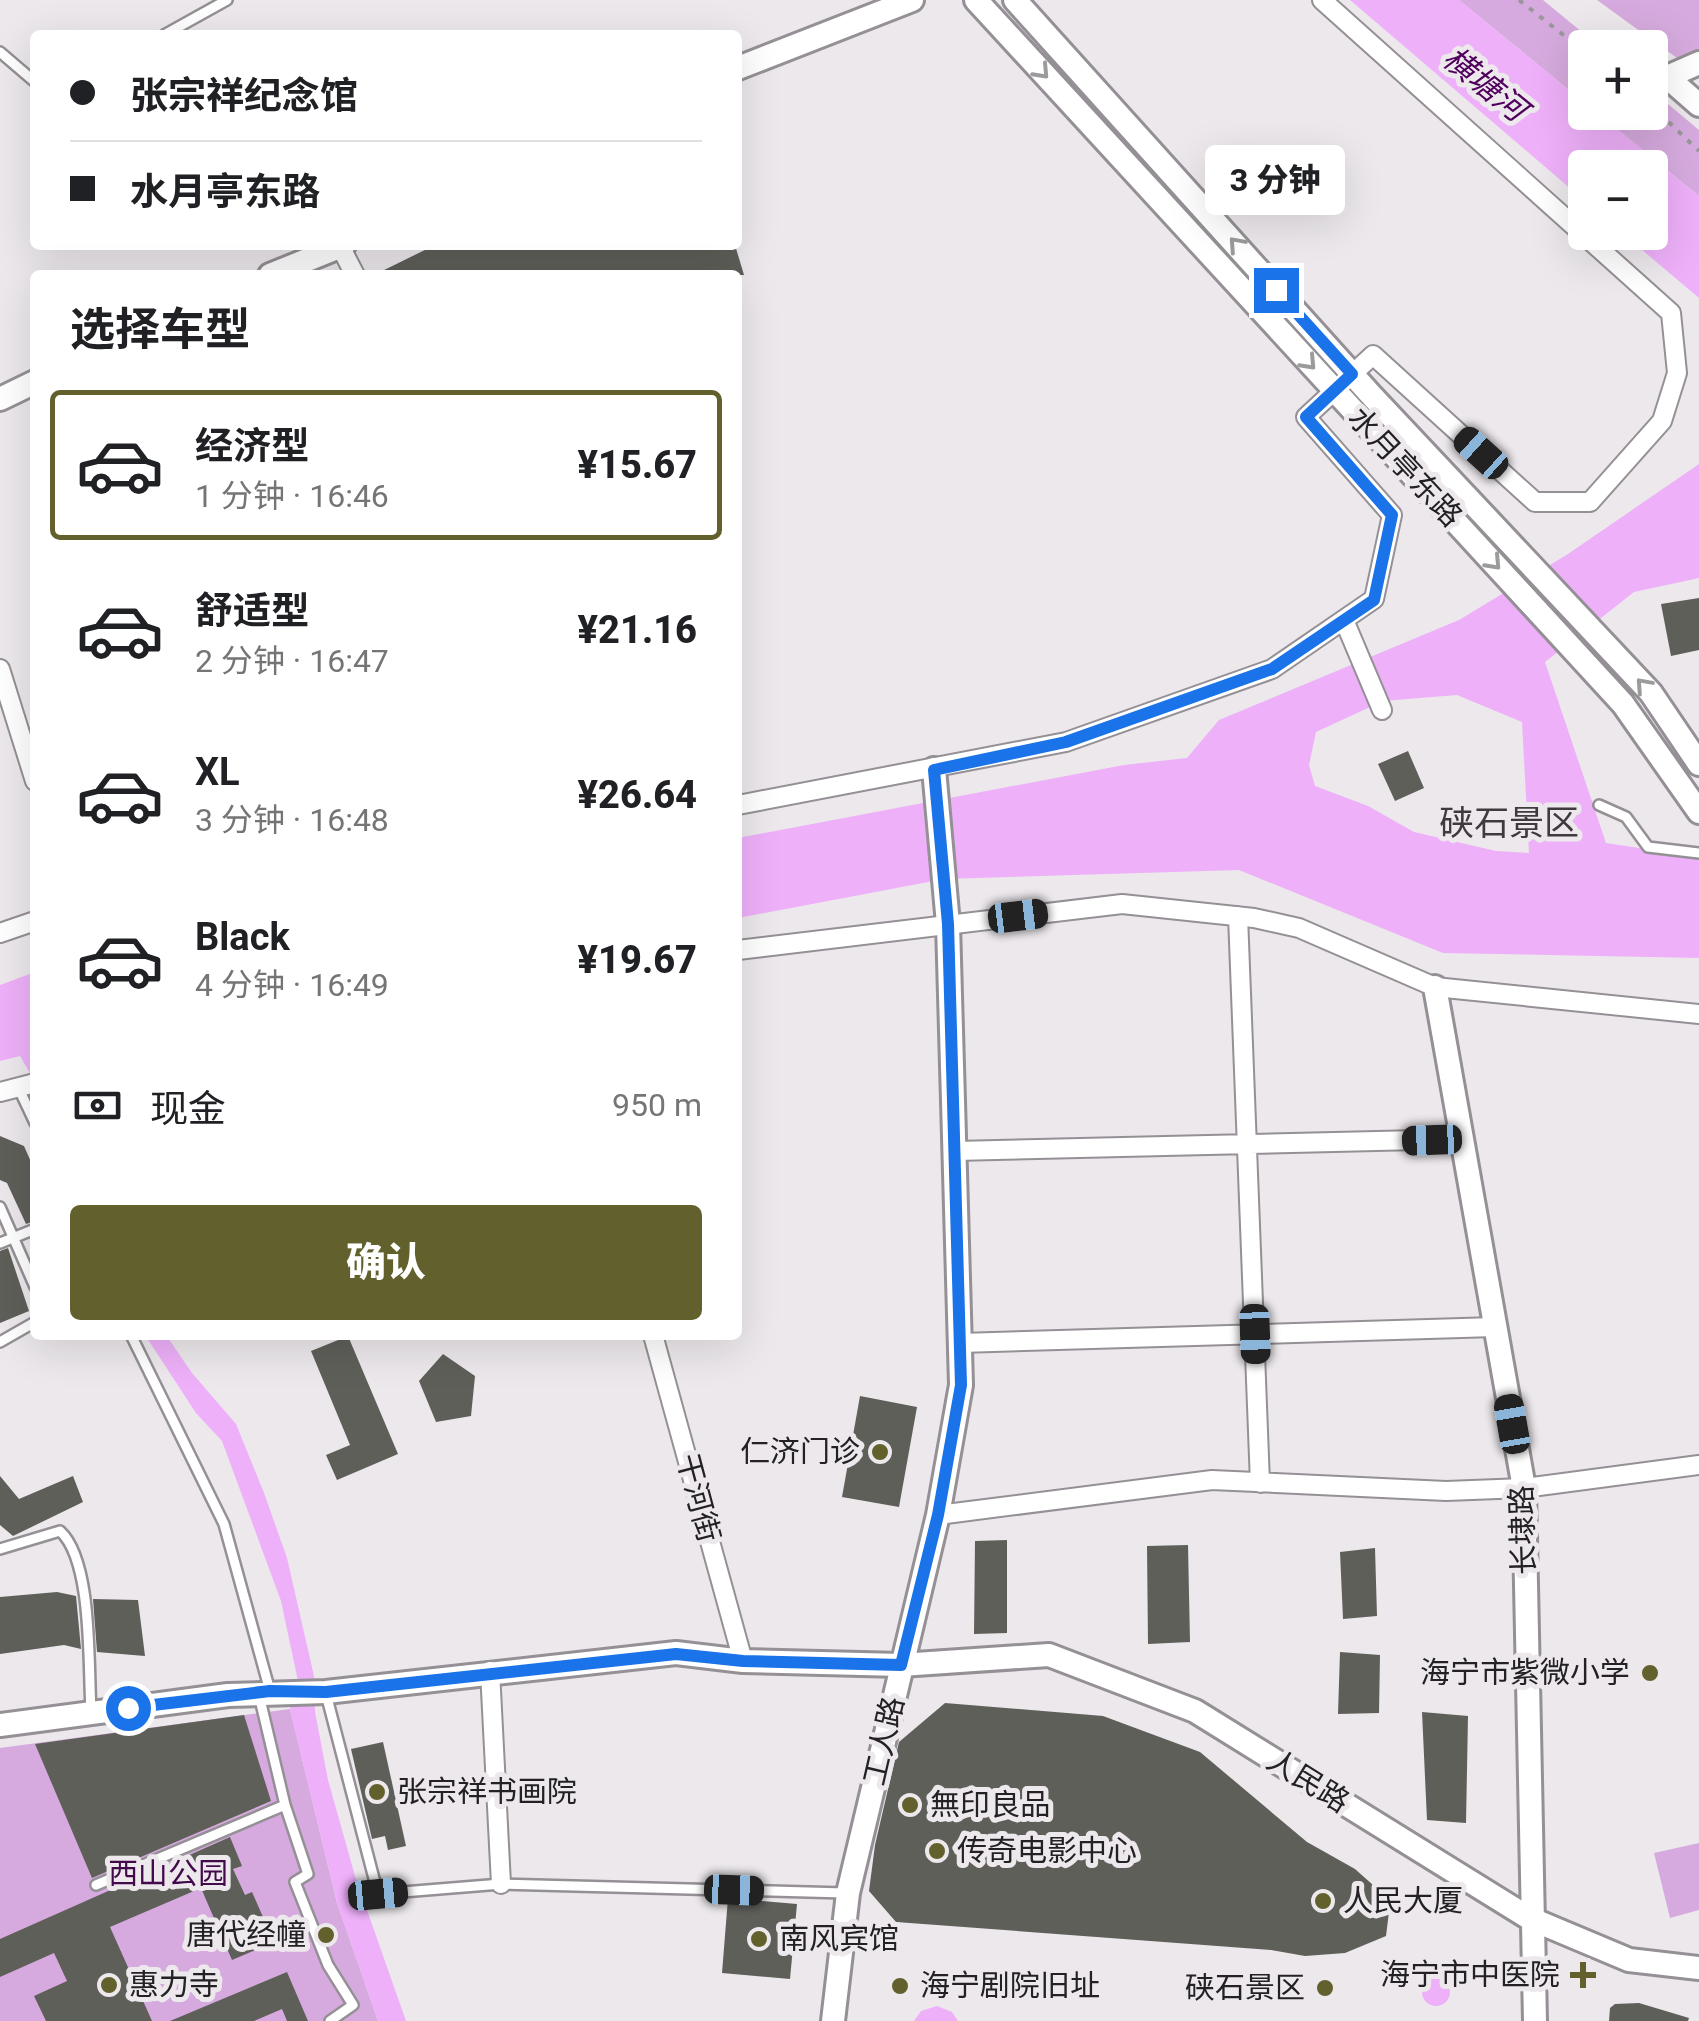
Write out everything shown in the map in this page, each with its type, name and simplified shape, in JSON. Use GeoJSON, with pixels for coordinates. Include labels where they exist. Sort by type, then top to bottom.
{"type":"FeatureCollection","features":[{"type":"Feature","properties":{"kind":"street"},"geometry":{"type":"LineString","coordinates":[[742,66],[912,0]]}},
{"type":"Feature","properties":{"kind":"street","name":"水月亭东路"},"geometry":{"type":"LineString","coordinates":[[976,0],[1623,704],[1699,812]]}},
{"type":"Feature","properties":{"kind":"street","name":"水月亭东路"},"geometry":{"type":"LineString","coordinates":[[1015,0],[1371,395],[1651,692],[1699,764]]}},
{"type":"Feature","properties":{"kind":"street"},"geometry":{"type":"LineString","coordinates":[[742,804],[934,778],[1066,742],[1272,669],[1374,600],[1392,515],[1306,417],[1373,355],[1535,502],[1590,502],[1662,421],[1677,373],[1671,313],[1322,0]]}},
{"type":"Feature","properties":{"kind":"street"},"geometry":{"type":"LineString","coordinates":[[1668,80],[1699,63]]}},
{"type":"Feature","properties":{"kind":"street"},"geometry":{"type":"LineString","coordinates":[[1668,90],[1699,105]]}},
{"type":"Feature","properties":{"kind":"street"},"geometry":{"type":"LineString","coordinates":[[282,270],[332,250]]}},
{"type":"Feature","properties":{"kind":"street"},"geometry":{"type":"LineString","coordinates":[[0,399],[30,384]]}},
{"type":"Feature","properties":{"kind":"street"},"geometry":{"type":"LineString","coordinates":[[1344,620],[1382,710]]}},
{"type":"Feature","properties":{"kind":"street"},"geometry":{"type":"LineString","coordinates":[[0,670],[30,764]]}},
{"type":"Feature","properties":{"kind":"street","name":"工人路"},"geometry":{"type":"LineString","coordinates":[[833,2021],[848,1894],[938,1515],[961,1385],[947,918],[934,778]]}},
{"type":"Feature","properties":{"kind":"street"},"geometry":{"type":"LineString","coordinates":[[742,949],[947,918],[1122,904],[1238,916],[1299,928],[1435,987],[1699,1014]]}},
{"type":"Feature","properties":{"kind":"street"},"geometry":{"type":"LineString","coordinates":[[1238,916],[1260,1482]]}},
{"type":"Feature","properties":{"kind":"street"},"geometry":{"type":"LineString","coordinates":[[0,933],[30,924]]}},
{"type":"Feature","properties":{"kind":"street","name":"长埭路"},"geometry":{"type":"LineString","coordinates":[[1435,987],[1524,1488],[1529,1918],[1534,2021]]}},
{"type":"Feature","properties":{"kind":"street"},"geometry":{"type":"LineString","coordinates":[[954,1151],[1462,1139]]}},
{"type":"Feature","properties":{"kind":"street"},"geometry":{"type":"LineString","coordinates":[[960,1342],[1495,1327]]}},
{"type":"Feature","properties":{"kind":"street","name":"干河街"},"geometry":{"type":"LineString","coordinates":[[655,1340],[743,1661]]}},
{"type":"Feature","properties":{"kind":"street"},"geometry":{"type":"LineString","coordinates":[[938,1515],[1212,1480],[1446,1490],[1524,1488],[1699,1465]]}},
{"type":"Feature","properties":{"kind":"street","name":"人民路"},"geometry":{"type":"LineString","coordinates":[[0,1725],[264,1692],[326,1692],[490,1671],[676,1654],[743,1661],[901,1665],[1049,1655],[1195,1711],[1529,1918],[1629,1960],[1699,1968]]}},
{"type":"Feature","properties":{"kind":"street"},"geometry":{"type":"LineString","coordinates":[[490,1671],[501,1884]]}},
{"type":"Feature","properties":{"kind":"lane"},"geometry":{"type":"LineString","coordinates":[[173,30],[227,0]]}},
{"type":"Feature","properties":{"kind":"lane"},"geometry":{"type":"LineString","coordinates":[[0,52],[30,78]]}},
{"type":"Feature","properties":{"kind":"lane"},"geometry":{"type":"LineString","coordinates":[[1600,805],[1626,817],[1648,847],[1699,853]]}},
{"type":"Feature","properties":{"kind":"lane"},"geometry":{"type":"LineString","coordinates":[[18,1087],[30,1112]]}},
{"type":"Feature","properties":{"kind":"lane"},"geometry":{"type":"LineString","coordinates":[[0,1207],[30,1275]]}},
{"type":"Feature","properties":{"kind":"lane"},"geometry":{"type":"LineString","coordinates":[[0,1243],[30,1231]]}},
{"type":"Feature","properties":{"kind":"lane"},"geometry":{"type":"LineString","coordinates":[[0,1342],[30,1325]]}},
{"type":"Feature","properties":{"kind":"lane"},"geometry":{"type":"LineString","coordinates":[[133,1340],[224,1524],[264,1692],[284,1805],[308,1874],[294,1882],[328,1965],[353,2005],[330,2021]]}},
{"type":"Feature","properties":{"kind":"lane"},"geometry":{"type":"LineString","coordinates":[[0,1549],[60,1532],[72,1542],[82,1578],[91,1713]]}},
{"type":"Feature","properties":{"kind":"lane"},"geometry":{"type":"LineString","coordinates":[[326,1692],[378,1894],[501,1884],[848,1894]]}},
{"type":"Feature","properties":{"kind":"lane"},"geometry":{"type":"LineString","coordinates":[[96,1886],[284,1805]]}},
{"type":"Feature","properties":{"kind":"path"},"geometry":{"type":"LineString","coordinates":[[1519,0],[1568,39]]}},
{"type":"Feature","properties":{"kind":"path"},"geometry":{"type":"LineString","coordinates":[[1668,121],[1699,151]]}},
{"type":"Feature","properties":{"kind":"green space"},"geometry":{"type":"Polygon","coordinates":[[[1459,0],[1543,0],[1579,30],[1568,30],[1568,89],[1459,0]]]}},
{"type":"Feature","properties":{"kind":"green space"},"geometry":{"type":"Polygon","coordinates":[[[1597,0],[1699,0],[1699,74],[1668,52],[1668,30],[1638,30],[1597,0]]]}},
{"type":"Feature","properties":{"kind":"green space"},"geometry":{"type":"Polygon","coordinates":[[[1668,104],[1699,130],[1699,196],[1668,171],[1668,150],[1642,150],[1618,130],[1668,130],[1668,104]]]}},
{"type":"Feature","properties":{"kind":"green space","name":"西山公园"},"geometry":{"type":"Polygon","coordinates":[[[290,1709],[337,1903],[378,2021],[0,2021],[0,1748],[290,1709]]]}},
{"type":"Feature","properties":{"kind":"green space"},"geometry":{"type":"Polygon","coordinates":[[[1699,1843],[1699,1910],[1670,1918],[1654,1853],[1699,1843]]]}},
{"type":"Feature","properties":{"kind":"water","name":"横塘河"},"geometry":{"type":"Polygon","coordinates":[[[1350,0],[1459,0],[1568,89],[1568,130],[1618,130],[1642,150],[1568,150],[1568,186],[1350,0]]]}},
{"type":"Feature","properties":{"kind":"water"},"geometry":{"type":"Polygon","coordinates":[[[1668,171],[1699,196],[1699,298],[1642,250],[1668,250],[1668,171]]]}},
{"type":"Feature","properties":{"kind":"water"},"geometry":{"type":"Polygon","coordinates":[[[1699,464],[1699,578],[1634,592],[1545,662],[1606,843],[1699,857],[1699,958],[1443,953],[1239,870],[944,879],[742,917],[742,837],[1124,765],[1187,758],[1219,720],[1459,620],[1568,554],[1699,464]],[[1457,695],[1383,701],[1316,732],[1309,765],[1315,786],[1368,806],[1414,832],[1496,851],[1529,853],[1522,722],[1457,695]]]}},
{"type":"Feature","properties":{"kind":"water"},"geometry":{"type":"Polygon","coordinates":[[[30,974],[30,1073],[20,1056],[0,1061],[0,985],[30,974]]]}},
{"type":"Feature","properties":{"kind":"water"},"geometry":{"type":"Polygon","coordinates":[[[148,1340],[169,1340],[236,1424],[264,1493],[287,1558],[314,1676],[315,1712],[328,1780],[355,1876],[406,2021],[378,2021],[337,1903],[290,1709],[298,1681],[281,1601],[222,1441],[196,1413],[148,1340]]]}},
{"type":"Feature","properties":{"kind":"water"},"geometry":{"type":"Polygon","coordinates":[[[1436,1978],[1446,1982],[1450,1992],[1446,2002],[1436,2006],[1426,2002],[1422,1992],[1426,1982],[1436,1978]]]}},
{"type":"Feature","properties":{"kind":"water"},"geometry":{"type":"Polygon","coordinates":[[[937,2006],[952,2012],[958,2021],[914,2021],[921,2011],[937,2006]]]}},
{"type":"Feature","properties":{"kind":"building"},"geometry":{"type":"Polygon","coordinates":[[[425,250],[736,250],[744,275],[742,270],[384,270],[425,250]]]}},
{"type":"Feature","properties":{"kind":"building"},"geometry":{"type":"Polygon","coordinates":[[[1699,598],[1699,650],[1671,656],[1661,604],[1699,598]]]}},
{"type":"Feature","properties":{"kind":"building"},"geometry":{"type":"Polygon","coordinates":[[[1408,751],[1424,788],[1395,801],[1378,764],[1408,751]]]}},
{"type":"Feature","properties":{"kind":"building"},"geometry":{"type":"Polygon","coordinates":[[[0,1136],[24,1146],[30,1160],[30,1223],[26,1224],[7,1183],[0,1180],[0,1136]]]}},
{"type":"Feature","properties":{"kind":"building"},"geometry":{"type":"Polygon","coordinates":[[[8,1248],[29,1311],[0,1323],[0,1251],[8,1248]]]}},
{"type":"Feature","properties":{"kind":"building"},"geometry":{"type":"Polygon","coordinates":[[[338,1340],[350,1340],[398,1454],[337,1480],[326,1455],[350,1445],[311,1351],[338,1340]]]}},
{"type":"Feature","properties":{"kind":"building"},"geometry":{"type":"Polygon","coordinates":[[[443,1354],[475,1376],[471,1416],[436,1422],[419,1381],[443,1354]]]}},
{"type":"Feature","properties":{"kind":"building","name":"仁济门诊"},"geometry":{"type":"Polygon","coordinates":[[[860,1396],[917,1407],[899,1507],[842,1497],[860,1396]]]}},
{"type":"Feature","properties":{"kind":"building"},"geometry":{"type":"Polygon","coordinates":[[[0,1476],[19,1499],[73,1476],[83,1502],[13,1536],[0,1525],[0,1476]]]}},
{"type":"Feature","properties":{"kind":"building"},"geometry":{"type":"Polygon","coordinates":[[[1007,1540],[1007,1633],[974,1634],[975,1541],[1007,1540]]]}},
{"type":"Feature","properties":{"kind":"building"},"geometry":{"type":"Polygon","coordinates":[[[1188,1545],[1190,1642],[1148,1644],[1147,1546],[1188,1545]]]}},
{"type":"Feature","properties":{"kind":"building"},"geometry":{"type":"Polygon","coordinates":[[[1375,1548],[1377,1616],[1343,1619],[1340,1552],[1375,1548]]]}},
{"type":"Feature","properties":{"kind":"building"},"geometry":{"type":"Polygon","coordinates":[[[57,1592],[76,1596],[81,1649],[64,1645],[0,1654],[0,1597],[57,1592]]]}},
{"type":"Feature","properties":{"kind":"building"},"geometry":{"type":"Polygon","coordinates":[[[93,1599],[138,1600],[145,1656],[97,1652],[93,1599]]]}},
{"type":"Feature","properties":{"kind":"building"},"geometry":{"type":"Polygon","coordinates":[[[1340,1652],[1380,1655],[1379,1713],[1338,1714],[1340,1652]]]}},
{"type":"Feature","properties":{"kind":"building"},"geometry":{"type":"Polygon","coordinates":[[[945,1703],[1103,1716],[1200,1752],[1307,1842],[1355,1869],[1373,1885],[1390,1904],[1386,1936],[1345,1953],[1305,1956],[1271,1950],[896,1922],[869,1891],[875,1845],[899,1742],[945,1703]]]}},
{"type":"Feature","properties":{"kind":"building"},"geometry":{"type":"Polygon","coordinates":[[[1422,1712],[1468,1716],[1466,1823],[1427,1820],[1422,1712]]]}},
{"type":"Feature","properties":{"kind":"building"},"geometry":{"type":"Polygon","coordinates":[[[244,1715],[271,1801],[92,1878],[35,1744],[244,1715]]]}},
{"type":"Feature","properties":{"kind":"building","name":"张宗祥书画院"},"geometry":{"type":"Polygon","coordinates":[[[383,1742],[406,1846],[388,1850],[385,1836],[372,1839],[351,1749],[383,1742]]]}},
{"type":"Feature","properties":{"kind":"building"},"geometry":{"type":"Polygon","coordinates":[[[230,1837],[242,1866],[233,1869],[245,1895],[252,1892],[274,1942],[232,1960],[201,1888],[110,1927],[152,2021],[46,2021],[34,1996],[67,1981],[54,1953],[0,1977],[0,1939],[230,1837]]]}},
{"type":"Feature","properties":{"kind":"building","name":"南风宾馆"},"geometry":{"type":"Polygon","coordinates":[[[728,1898],[797,1904],[790,1979],[722,1973],[728,1898]]]}},
{"type":"Feature","properties":{"kind":"building"},"geometry":{"type":"Polygon","coordinates":[[[287,1972],[308,2021],[287,2021],[282,2009],[254,2021],[170,2021],[287,1972]]]}},
{"type":"Feature","properties":{"kind":"building"},"geometry":{"type":"Polygon","coordinates":[[[1639,2003],[1689,2018],[1688,2021],[1609,2021],[1610,2008],[1615,2004],[1639,2003]]]}},
{"type":"Feature","properties":{"kind":"place","name":"仁济门诊"},"geometry":{"type":"Point","coordinates":[880,1452]}},
{"type":"Feature","properties":{"kind":"place","name":"海宁市紫微小学"},"geometry":{"type":"Point","coordinates":[1650,1673]}},
{"type":"Feature","properties":{"kind":"place","name":"张宗祥书画院"},"geometry":{"type":"Point","coordinates":[377,1792]}},
{"type":"Feature","properties":{"kind":"place","name":"無印良品"},"geometry":{"type":"Point","coordinates":[910,1805]}},
{"type":"Feature","properties":{"kind":"place","name":"传奇电影中心"},"geometry":{"type":"Point","coordinates":[937,1851]}},
{"type":"Feature","properties":{"kind":"place","name":"人民大厦"},"geometry":{"type":"Point","coordinates":[1323,1901]}},
{"type":"Feature","properties":{"kind":"place","name":"唐代经幢"},"geometry":{"type":"Point","coordinates":[326,1935]}},
{"type":"Feature","properties":{"kind":"place","name":"南风宾馆"},"geometry":{"type":"Point","coordinates":[759,1939]}},
{"type":"Feature","properties":{"kind":"place","name":"海宁市中医院"},"geometry":{"type":"Point","coordinates":[1583,1975]}},
{"type":"Feature","properties":{"kind":"place","name":"惠力寺"},"geometry":{"type":"Point","coordinates":[109,1985]}},
{"type":"Feature","properties":{"kind":"place","name":"海宁剧院旧址"},"geometry":{"type":"Point","coordinates":[900,1986]}},
{"type":"Feature","properties":{"kind":"place","name":"硖石景区"},"geometry":{"type":"Point","coordinates":[1325,1988]}},
{"type":"Feature","properties":{"kind":"district","name":"硖石景区"},"geometry":{"type":"Point","coordinates":[1509,823]}},
{"type":"Feature","properties":{"kind":"route"},"geometry":{"type":"LineString","coordinates":[[128,1708],[270,1691],[326,1692],[490,1671],[676,1654],[743,1661],[901,1665],[938,1515],[961,1385],[948,924],[934,770],[1066,742],[1272,669],[1374,600],[1392,515],[1306,417],[1352,374],[1276,290]]}}]}
